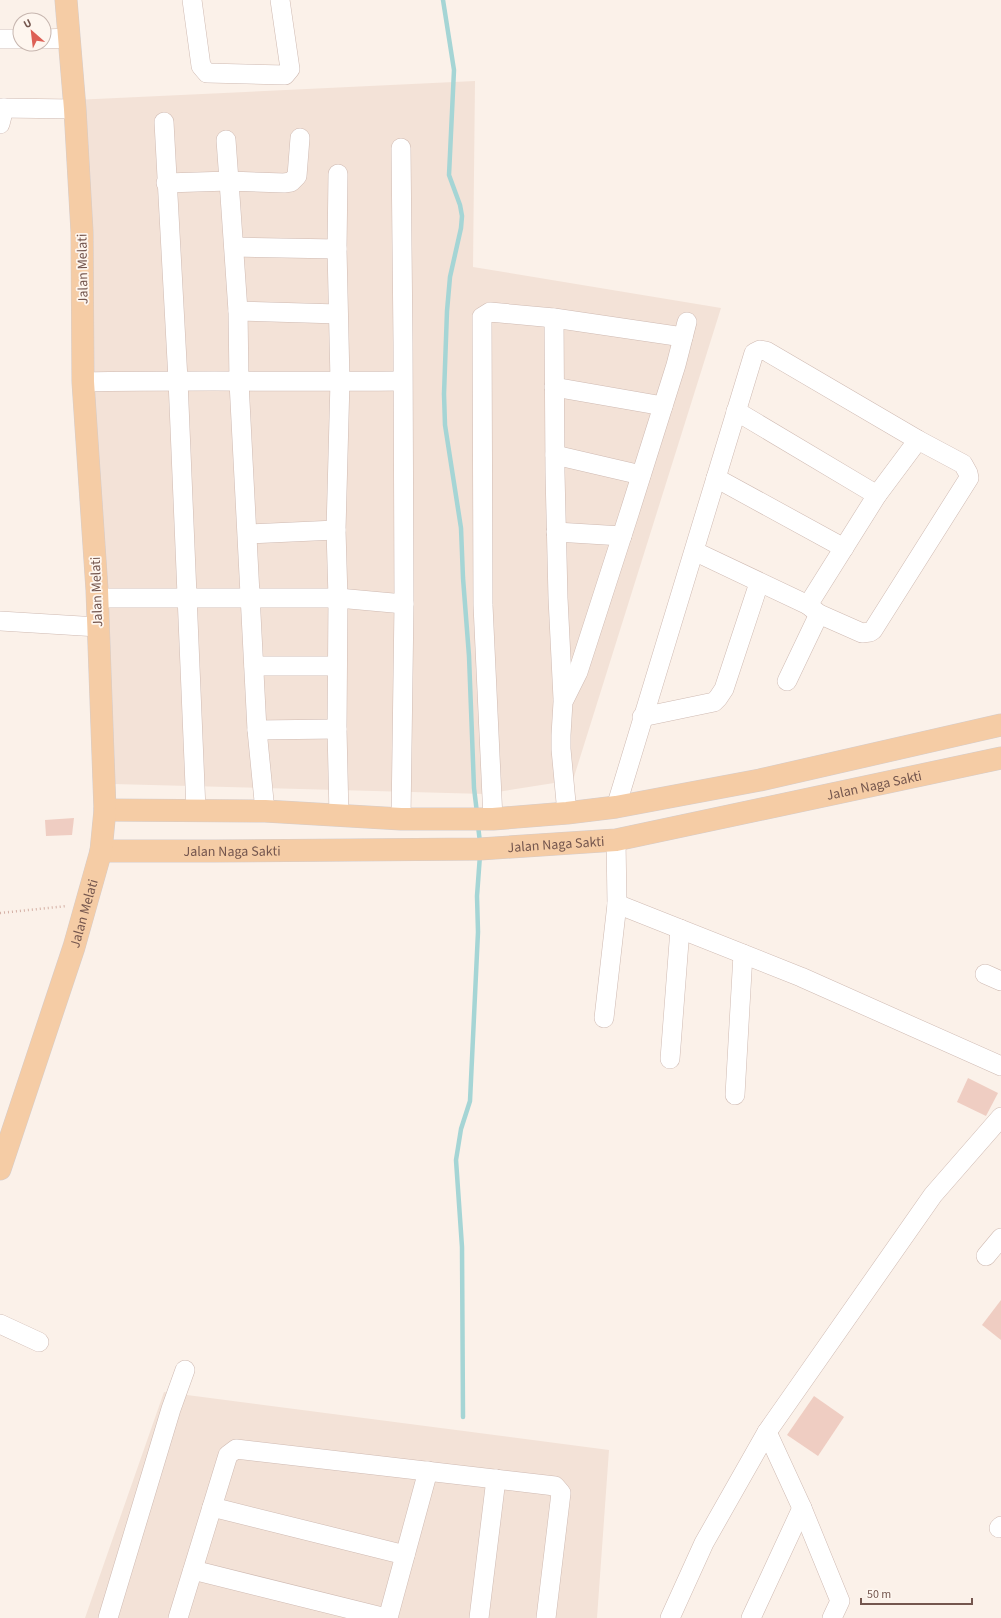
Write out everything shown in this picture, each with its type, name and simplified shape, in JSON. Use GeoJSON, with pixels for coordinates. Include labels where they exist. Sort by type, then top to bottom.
{"type":"FeatureCollection","features":[{"type":"Feature","properties":{"kind":"main road","name":"Jalan Melati"},"geometry":{"type":"LineString","coordinates":[[0,1169],[74,947],[101,851],[105,810],[98,598],[83,382],[82,232],[70,38],[64,0]]}},
{"type":"Feature","properties":{"kind":"main road","name":"Jalan Naga Sakti"},"geometry":{"type":"LineString","coordinates":[[105,810],[265,811],[401,819],[493,819],[568,813],[616,807],[760,780],[1001,726]]}},
{"type":"Feature","properties":{"kind":"main road","name":"Jalan Naga Sakti"},"geometry":{"type":"LineString","coordinates":[[101,851],[480,849],[616,840],[1001,758]]}},
{"type":"Feature","properties":{"kind":"street"},"geometry":{"type":"LineString","coordinates":[[192,0],[201,66],[204,71],[207,73],[285,75],[290,69],[280,0]]}},
{"type":"Feature","properties":{"kind":"street"},"geometry":{"type":"LineString","coordinates":[[52,39],[70,38]]}},
{"type":"Feature","properties":{"kind":"street"},"geometry":{"type":"LineString","coordinates":[[0,39],[12,39]]}},
{"type":"Feature","properties":{"kind":"street"},"geometry":{"type":"LineString","coordinates":[[1,113],[75,109]]}},
{"type":"Feature","properties":{"kind":"street"},"geometry":{"type":"LineString","coordinates":[[164,122],[166,182],[178,380],[196,810]]}},
{"type":"Feature","properties":{"kind":"street"},"geometry":{"type":"LineString","coordinates":[[166,182],[229,181],[284,184],[292,182],[297,176],[300,138]]}},
{"type":"Feature","properties":{"kind":"street"},"geometry":{"type":"LineString","coordinates":[[226,140],[238,311],[239,382],[257,730],[265,811]]}},
{"type":"Feature","properties":{"kind":"street"},"geometry":{"type":"LineString","coordinates":[[401,148],[404,604],[401,819]]}},
{"type":"Feature","properties":{"kind":"street"},"geometry":{"type":"LineString","coordinates":[[338,174],[337,249],[340,382],[336,530],[338,598],[338,816]]}},
{"type":"Feature","properties":{"kind":"street"},"geometry":{"type":"LineString","coordinates":[[234,247],[337,249]]}},
{"type":"Feature","properties":{"kind":"street"},"geometry":{"type":"LineString","coordinates":[[238,311],[338,314]]}},
{"type":"Feature","properties":{"kind":"street"},"geometry":{"type":"LineString","coordinates":[[493,819],[483,605],[481,320],[484,314],[490,312],[685,329],[663,406],[578,672],[563,702]]}},
{"type":"Feature","properties":{"kind":"street"},"geometry":{"type":"LineString","coordinates":[[554,318],[556,532],[563,702],[560,735],[568,813]]}},
{"type":"Feature","properties":{"kind":"street"},"geometry":{"type":"LineString","coordinates":[[616,807],[642,717],[754,353],[760,350],[766,351],[918,440],[963,464],[968,473],[969,478],[870,632],[862,633],[694,551]]}},
{"type":"Feature","properties":{"kind":"street"},"geometry":{"type":"LineString","coordinates":[[83,382],[178,380],[239,382],[402,381]]}},
{"type":"Feature","properties":{"kind":"street"},"geometry":{"type":"LineString","coordinates":[[554,387],[663,406]]}},
{"type":"Feature","properties":{"kind":"street"},"geometry":{"type":"LineString","coordinates":[[736,411],[878,495]]}},
{"type":"Feature","properties":{"kind":"street"},"geometry":{"type":"LineString","coordinates":[[787,681],[814,610],[844,548],[878,495],[918,440]]}},
{"type":"Feature","properties":{"kind":"street"},"geometry":{"type":"LineString","coordinates":[[555,455],[641,475]]}},
{"type":"Feature","properties":{"kind":"street"},"geometry":{"type":"LineString","coordinates":[[716,478],[844,548]]}},
{"type":"Feature","properties":{"kind":"street"},"geometry":{"type":"LineString","coordinates":[[248,534],[336,530]]}},
{"type":"Feature","properties":{"kind":"street"},"geometry":{"type":"LineString","coordinates":[[556,532],[622,536]]}},
{"type":"Feature","properties":{"kind":"street"},"geometry":{"type":"LineString","coordinates":[[642,717],[714,702],[718,698],[724,689],[759,583]]}},
{"type":"Feature","properties":{"kind":"street"},"geometry":{"type":"LineString","coordinates":[[98,598],[338,598],[404,604]]}},
{"type":"Feature","properties":{"kind":"street"},"geometry":{"type":"LineString","coordinates":[[0,622],[98,627]]}},
{"type":"Feature","properties":{"kind":"street"},"geometry":{"type":"LineString","coordinates":[[254,666],[337,666]]}},
{"type":"Feature","properties":{"kind":"street"},"geometry":{"type":"LineString","coordinates":[[257,730],[337,729]]}},
{"type":"Feature","properties":{"kind":"street"},"geometry":{"type":"LineString","coordinates":[[604,1018],[617,904],[616,840]]}},
{"type":"Feature","properties":{"kind":"street"},"geometry":{"type":"LineString","coordinates":[[617,904],[801,977],[1001,1066]]}},
{"type":"Feature","properties":{"kind":"street"},"geometry":{"type":"LineString","coordinates":[[670,1059],[680,929]]}},
{"type":"Feature","properties":{"kind":"street"},"geometry":{"type":"LineString","coordinates":[[735,1095],[743,954]]}},
{"type":"Feature","properties":{"kind":"street"},"geometry":{"type":"LineString","coordinates":[[670,1618],[704,1543],[767,1432],[933,1195],[1001,1117]]}},
{"type":"Feature","properties":{"kind":"street"},"geometry":{"type":"LineString","coordinates":[[986,1256],[1001,1238]]}},
{"type":"Feature","properties":{"kind":"street"},"geometry":{"type":"LineString","coordinates":[[0,1324],[39,1342]]}},
{"type":"Feature","properties":{"kind":"street"},"geometry":{"type":"LineString","coordinates":[[108,1618],[169,1416],[185,1370]]}},
{"type":"Feature","properties":{"kind":"street"},"geometry":{"type":"LineString","coordinates":[[767,1432],[802,1508],[840,1601],[832,1618]]}},
{"type":"Feature","properties":{"kind":"street"},"geometry":{"type":"LineString","coordinates":[[178,1618],[228,1455],[236,1449],[555,1486],[560,1490],[560,1500],[546,1618]]}},
{"type":"Feature","properties":{"kind":"street"},"geometry":{"type":"LineString","coordinates":[[193,1570],[387,1618],[428,1471]]}},
{"type":"Feature","properties":{"kind":"street"},"geometry":{"type":"LineString","coordinates":[[479,1618],[496,1478]]}},
{"type":"Feature","properties":{"kind":"street"},"geometry":{"type":"LineString","coordinates":[[212,1507],[405,1555]]}},
{"type":"Feature","properties":{"kind":"street"},"geometry":{"type":"LineString","coordinates":[[750,1618],[802,1508]]}},
{"type":"Feature","properties":{"kind":"path"},"geometry":{"type":"LineString","coordinates":[[0,913],[86,904]]}},
{"type":"Feature","properties":{"kind":"shaded area"},"geometry":{"type":"Polygon","coordinates":[[[475,81],[473,267],[721,308],[573,780],[485,794],[113,784],[74,100],[475,81]]]}},
{"type":"Feature","properties":{"kind":"shaded area"},"geometry":{"type":"Polygon","coordinates":[[[164,1392],[609,1450],[597,1618],[85,1618],[164,1392]]]}},
{"type":"Feature","properties":{"kind":"building"},"geometry":{"type":"Polygon","coordinates":[[[74,818],[72,835],[46,836],[45,820],[74,818]]]}},
{"type":"Feature","properties":{"kind":"building"},"geometry":{"type":"Polygon","coordinates":[[[968,1078],[998,1093],[986,1116],[957,1102],[968,1078]]]}},
{"type":"Feature","properties":{"kind":"building"},"geometry":{"type":"Polygon","coordinates":[[[1001,1300],[1001,1340],[982,1325],[1001,1300]]]}},
{"type":"Feature","properties":{"kind":"building"},"geometry":{"type":"Polygon","coordinates":[[[814,1396],[844,1417],[818,1456],[787,1435],[814,1396]]]}},
{"type":"Feature","properties":{"kind":"waterway"},"geometry":{"type":"LineString","coordinates":[[443,0],[454,70],[449,175],[460,205],[462,216],[461,228],[450,277],[447,311],[444,394],[445,425],[461,528],[469,656],[474,788],[477,813]]}},
{"type":"Feature","properties":{"kind":"waterway"},"geometry":{"type":"LineString","coordinates":[[478,825],[480,843]]}},
{"type":"Feature","properties":{"kind":"waterway"},"geometry":{"type":"LineString","coordinates":[[463,1417],[462,1247],[456,1160],[461,1129],[470,1101],[478,932],[477,896],[480,855]]}}]}
